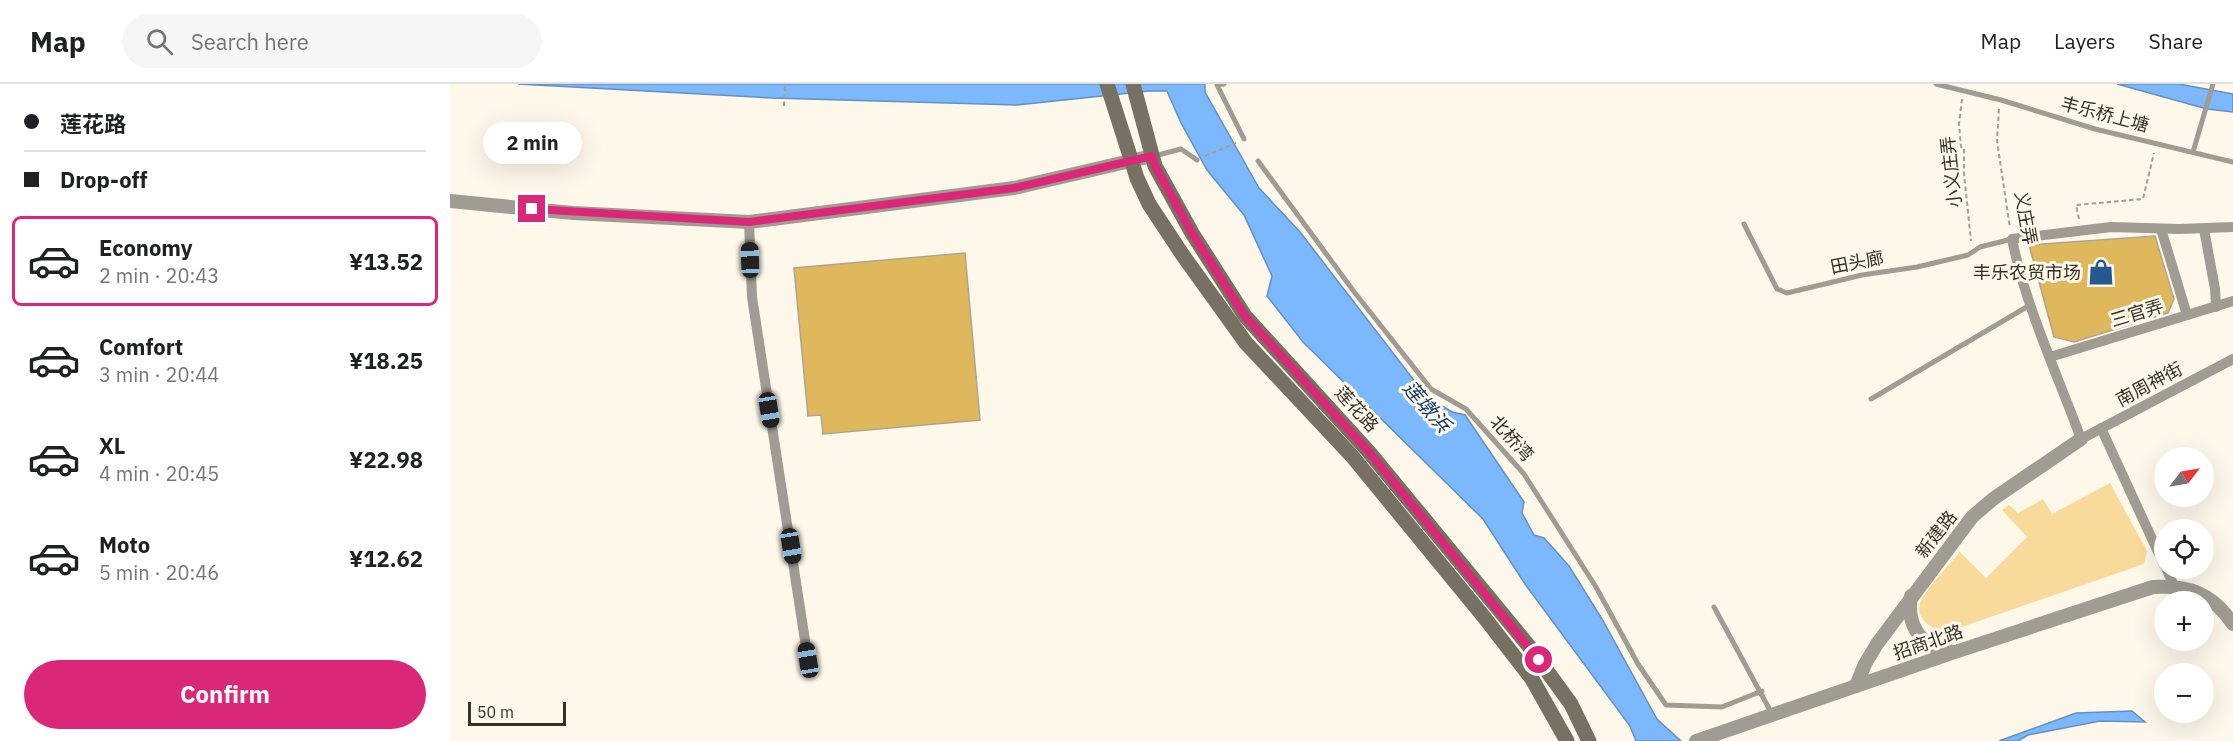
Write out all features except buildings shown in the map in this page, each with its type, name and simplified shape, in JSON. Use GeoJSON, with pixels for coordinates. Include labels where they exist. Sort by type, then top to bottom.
{"type":"FeatureCollection","features":[{"type":"Feature","properties":{"kind":"main road","name":"莲花路"},"geometry":{"type":"LineString","coordinates":[[1107,84],[1132,162],[1149,204],[1246,343],[1352,456],[1484,617],[1532,679],[1567,741]]}},
{"type":"Feature","properties":{"kind":"main road","name":"莲花路"},"geometry":{"type":"LineString","coordinates":[[1135,91],[1155,166],[1192,233],[1245,316],[1369,452],[1528,645],[1571,704],[1589,741]]}},
{"type":"Feature","properties":{"kind":"street"},"geometry":{"type":"LineString","coordinates":[[450,201],[573,213],[749,222],[1014,188],[1152,156]]}},
{"type":"Feature","properties":{"kind":"street"},"geometry":{"type":"LineString","coordinates":[[749,222],[752,297],[808,660]]}},
{"type":"Feature","properties":{"kind":"street"},"geometry":{"type":"LineString","coordinates":[[2012,240],[2111,227],[2161,229],[2233,227]]}},
{"type":"Feature","properties":{"kind":"street"},"geometry":{"type":"LineString","coordinates":[[2161,229],[2187,315]]}},
{"type":"Feature","properties":{"kind":"street"},"geometry":{"type":"LineString","coordinates":[[2204,229],[2214,279],[2216,306]]}},
{"type":"Feature","properties":{"kind":"street","name":"义庄弄"},"geometry":{"type":"LineString","coordinates":[[2012,240],[2030,305],[2081,439]]}},
{"type":"Feature","properties":{"kind":"street","name":"三官弄"},"geometry":{"type":"LineString","coordinates":[[2050,357],[2233,301]]}},
{"type":"Feature","properties":{"kind":"street","name":"南周神街"},"geometry":{"type":"LineString","coordinates":[[2081,439],[2233,359]]}},
{"type":"Feature","properties":{"kind":"street"},"geometry":{"type":"LineString","coordinates":[[2102,428],[2154,543]]}},
{"type":"Feature","properties":{"kind":"street","name":"新建路"},"geometry":{"type":"LineString","coordinates":[[1856,686],[1859,675],[1871,654],[1911,596],[1972,517],[1993,499],[2081,439]]}},
{"type":"Feature","properties":{"kind":"street"},"geometry":{"type":"LineString","coordinates":[[2171,579],[2174,585],[2191,589],[2205,596],[2225,613],[2233,624]]}},
{"type":"Feature","properties":{"kind":"street","name":"招商北路"},"geometry":{"type":"LineString","coordinates":[[1698,740],[2126,594],[2153,587],[2174,585]]}},
{"type":"Feature","properties":{"kind":"street"},"geometry":{"type":"LineString","coordinates":[[1911,596],[1909,609],[1912,622],[1921,637],[1940,650],[1955,652]]}},
{"type":"Feature","properties":{"kind":"lane"},"geometry":{"type":"LineString","coordinates":[[1224,84],[1216,85],[1244,139]]}},
{"type":"Feature","properties":{"kind":"lane","name":"丰乐桥上塘"},"geometry":{"type":"LineString","coordinates":[[1936,84],[2001,100],[2095,129],[2233,162]]}},
{"type":"Feature","properties":{"kind":"lane"},"geometry":{"type":"LineString","coordinates":[[2193,152],[2212,86]]}},
{"type":"Feature","properties":{"kind":"lane"},"geometry":{"type":"LineString","coordinates":[[1152,156],[1180,149],[1197,160]]}},
{"type":"Feature","properties":{"kind":"lane","name":"北桥湾"},"geometry":{"type":"LineString","coordinates":[[1258,161],[1355,293],[1431,389],[1466,409],[1524,474],[1596,587],[1638,664],[1666,705],[1722,707],[1762,691]]}},
{"type":"Feature","properties":{"kind":"lane","name":"田头廊"},"geometry":{"type":"LineString","coordinates":[[1744,224],[1777,289],[1787,293],[1862,275],[1917,267],[1968,255],[1980,247],[2012,240]]}},
{"type":"Feature","properties":{"kind":"lane"},"geometry":{"type":"LineString","coordinates":[[1871,399],[2030,305]]}},
{"type":"Feature","properties":{"kind":"lane"},"geometry":{"type":"LineString","coordinates":[[1714,607],[1762,691],[1772,714]]}},
{"type":"Feature","properties":{"kind":"path"},"geometry":{"type":"LineString","coordinates":[[784,106],[785,84]]}},
{"type":"Feature","properties":{"kind":"path","name":"小义庄弄"},"geometry":{"type":"LineString","coordinates":[[1963,90],[1959,124],[1961,147],[1964,148],[1964,174],[1973,252]]}},
{"type":"Feature","properties":{"kind":"path","name":"义庄弄"},"geometry":{"type":"LineString","coordinates":[[2001,100],[1997,141],[2012,240]]}},
{"type":"Feature","properties":{"kind":"path"},"geometry":{"type":"LineString","coordinates":[[1197,160],[1244,139]]}},
{"type":"Feature","properties":{"kind":"path"},"geometry":{"type":"LineString","coordinates":[[2079,222],[2076,204],[2143,199],[2156,143]]}},
{"type":"Feature","properties":{"kind":"shaded area"},"geometry":{"type":"Polygon","coordinates":[[[2110,483],[2147,551],[2144,564],[1944,633],[1924,621],[1920,613],[1920,602],[1936,579],[1960,552],[1986,578],[2027,537],[2002,510],[2009,505],[2018,513],[2043,499],[2052,514],[2110,483]]]}},
{"type":"Feature","properties":{"kind":"water","name":"莲墩浜"},"geometry":{"type":"Polygon","coordinates":[[[518,84],[1205,84],[1205,92],[1259,188],[1300,232],[1426,396],[1452,412],[1465,415],[1524,502],[1522,513],[1534,535],[1544,538],[1569,566],[1602,619],[1657,719],[1681,741],[1636,741],[1630,726],[1525,584],[1483,519],[1303,342],[1267,296],[1272,276],[1244,215],[1207,170],[1181,123],[1167,91],[1017,105],[772,98],[518,84]]]}},
{"type":"Feature","properties":{"kind":"water"},"geometry":{"type":"Polygon","coordinates":[[[2117,84],[2179,84],[2233,94],[2233,112],[2207,109],[2117,84]]]}},
{"type":"Feature","properties":{"kind":"water"},"geometry":{"type":"Polygon","coordinates":[[[2132,711],[2145,722],[2100,721],[2028,735],[2018,741],[1999,741],[2076,713],[2132,711]]]}},
{"type":"Feature","properties":{"kind":"place","name":"丰乐农贸市场"},"geometry":{"type":"Point","coordinates":[2101,272]}},
{"type":"Feature","properties":{"kind":"route"},"geometry":{"type":"LineString","coordinates":[[532,209],[749,222],[1014,188],[1152,156],[1155,166],[1192,233],[1245,316],[1369,452],[1539,660]]}}]}
